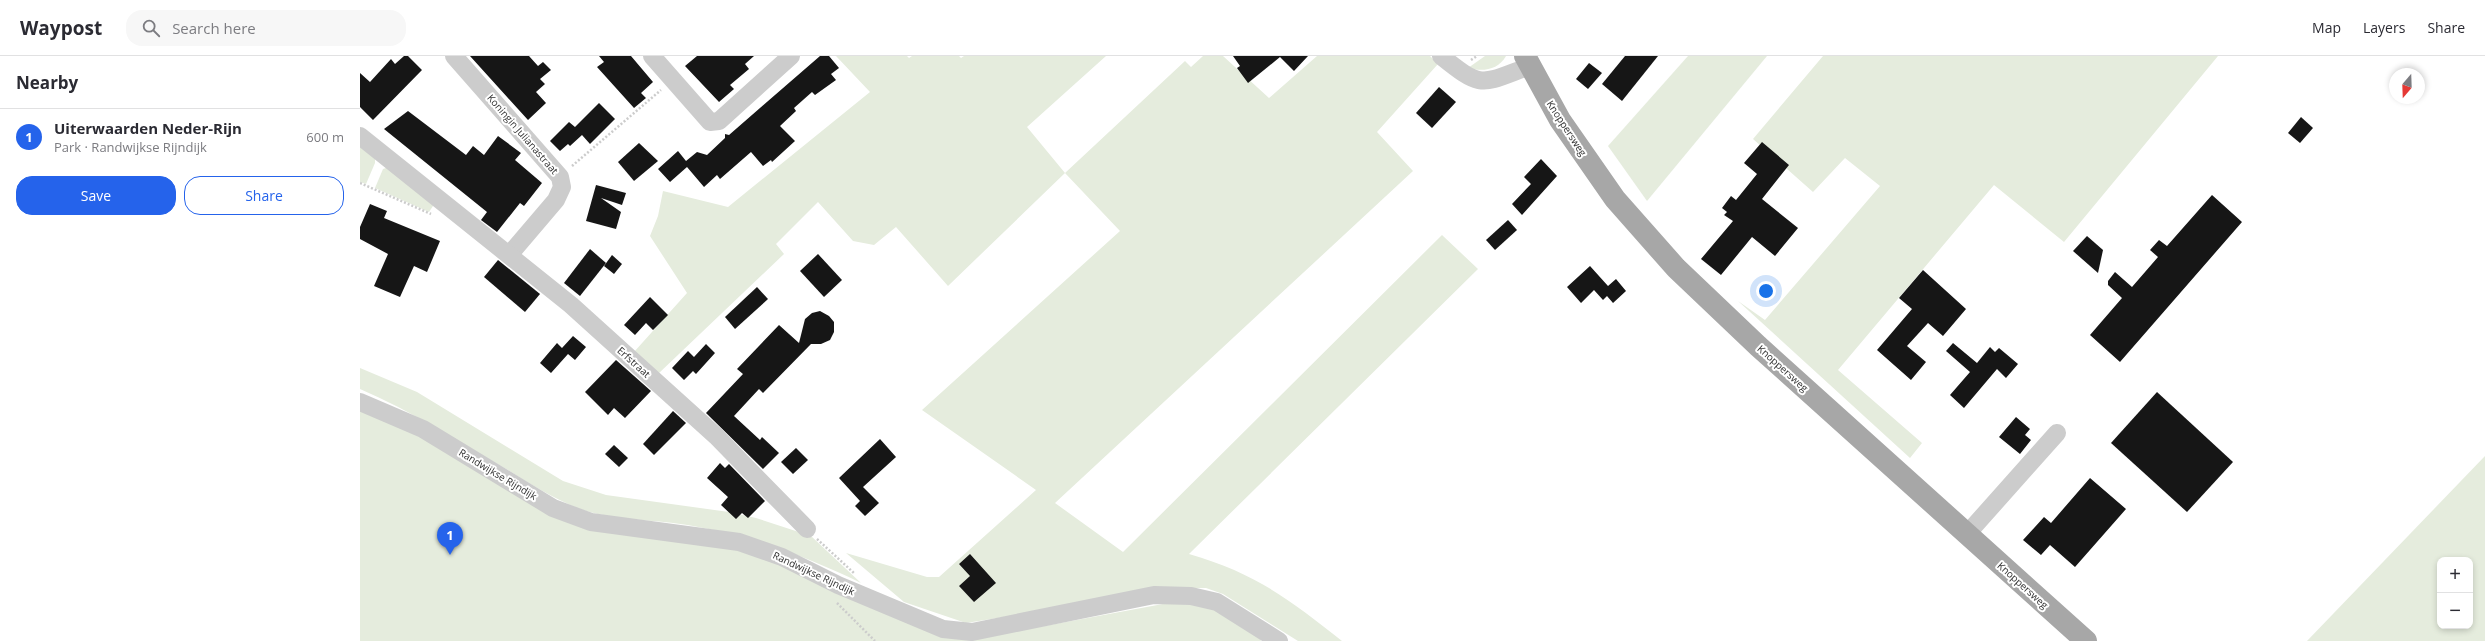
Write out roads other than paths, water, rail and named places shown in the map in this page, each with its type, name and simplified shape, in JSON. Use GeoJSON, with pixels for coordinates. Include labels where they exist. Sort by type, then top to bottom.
{"type":"FeatureCollection","features":[{"type":"Feature","properties":{"kind":"main road","name":"Knoppersweg"},"geometry":{"type":"LineString","coordinates":[[1528,61],[1560,120],[1615,199],[1676,268],[1764,351],[2086,641]]}},
{"type":"Feature","properties":{"kind":"street","name":"Koningin Julianastraat"},"geometry":{"type":"LineString","coordinates":[[454,56],[560,177],[562,187],[556,200],[510,254]]}},
{"type":"Feature","properties":{"kind":"street"},"geometry":{"type":"LineString","coordinates":[[652,56],[710,122],[719,121],[792,56]]}},
{"type":"Feature","properties":{"kind":"street"},"geometry":{"type":"LineString","coordinates":[[1441,56],[1470,78],[1477,81],[1488,81],[1528,61]]}},
{"type":"Feature","properties":{"kind":"street","name":"Erfstraat"},"geometry":{"type":"LineString","coordinates":[[360,136],[510,254],[571,305],[716,436],[807,529]]}},
{"type":"Feature","properties":{"kind":"street","name":"Randwijkse Rijndijk"},"geometry":{"type":"LineString","coordinates":[[360,402],[423,429],[554,508],[591,522],[739,542],[782,557],[838,585],[944,629],[972,632],[1154,595],[1192,596],[1216,602],[1279,641]]}},
{"type":"Feature","properties":{"kind":"street"},"geometry":{"type":"LineString","coordinates":[[1967,534],[2057,433]]}},
{"type":"Feature","properties":{"kind":"place","name":"Uiterwaarden Neder-Rijn"},"geometry":{"type":"Point","coordinates":[450,555]}}]}
